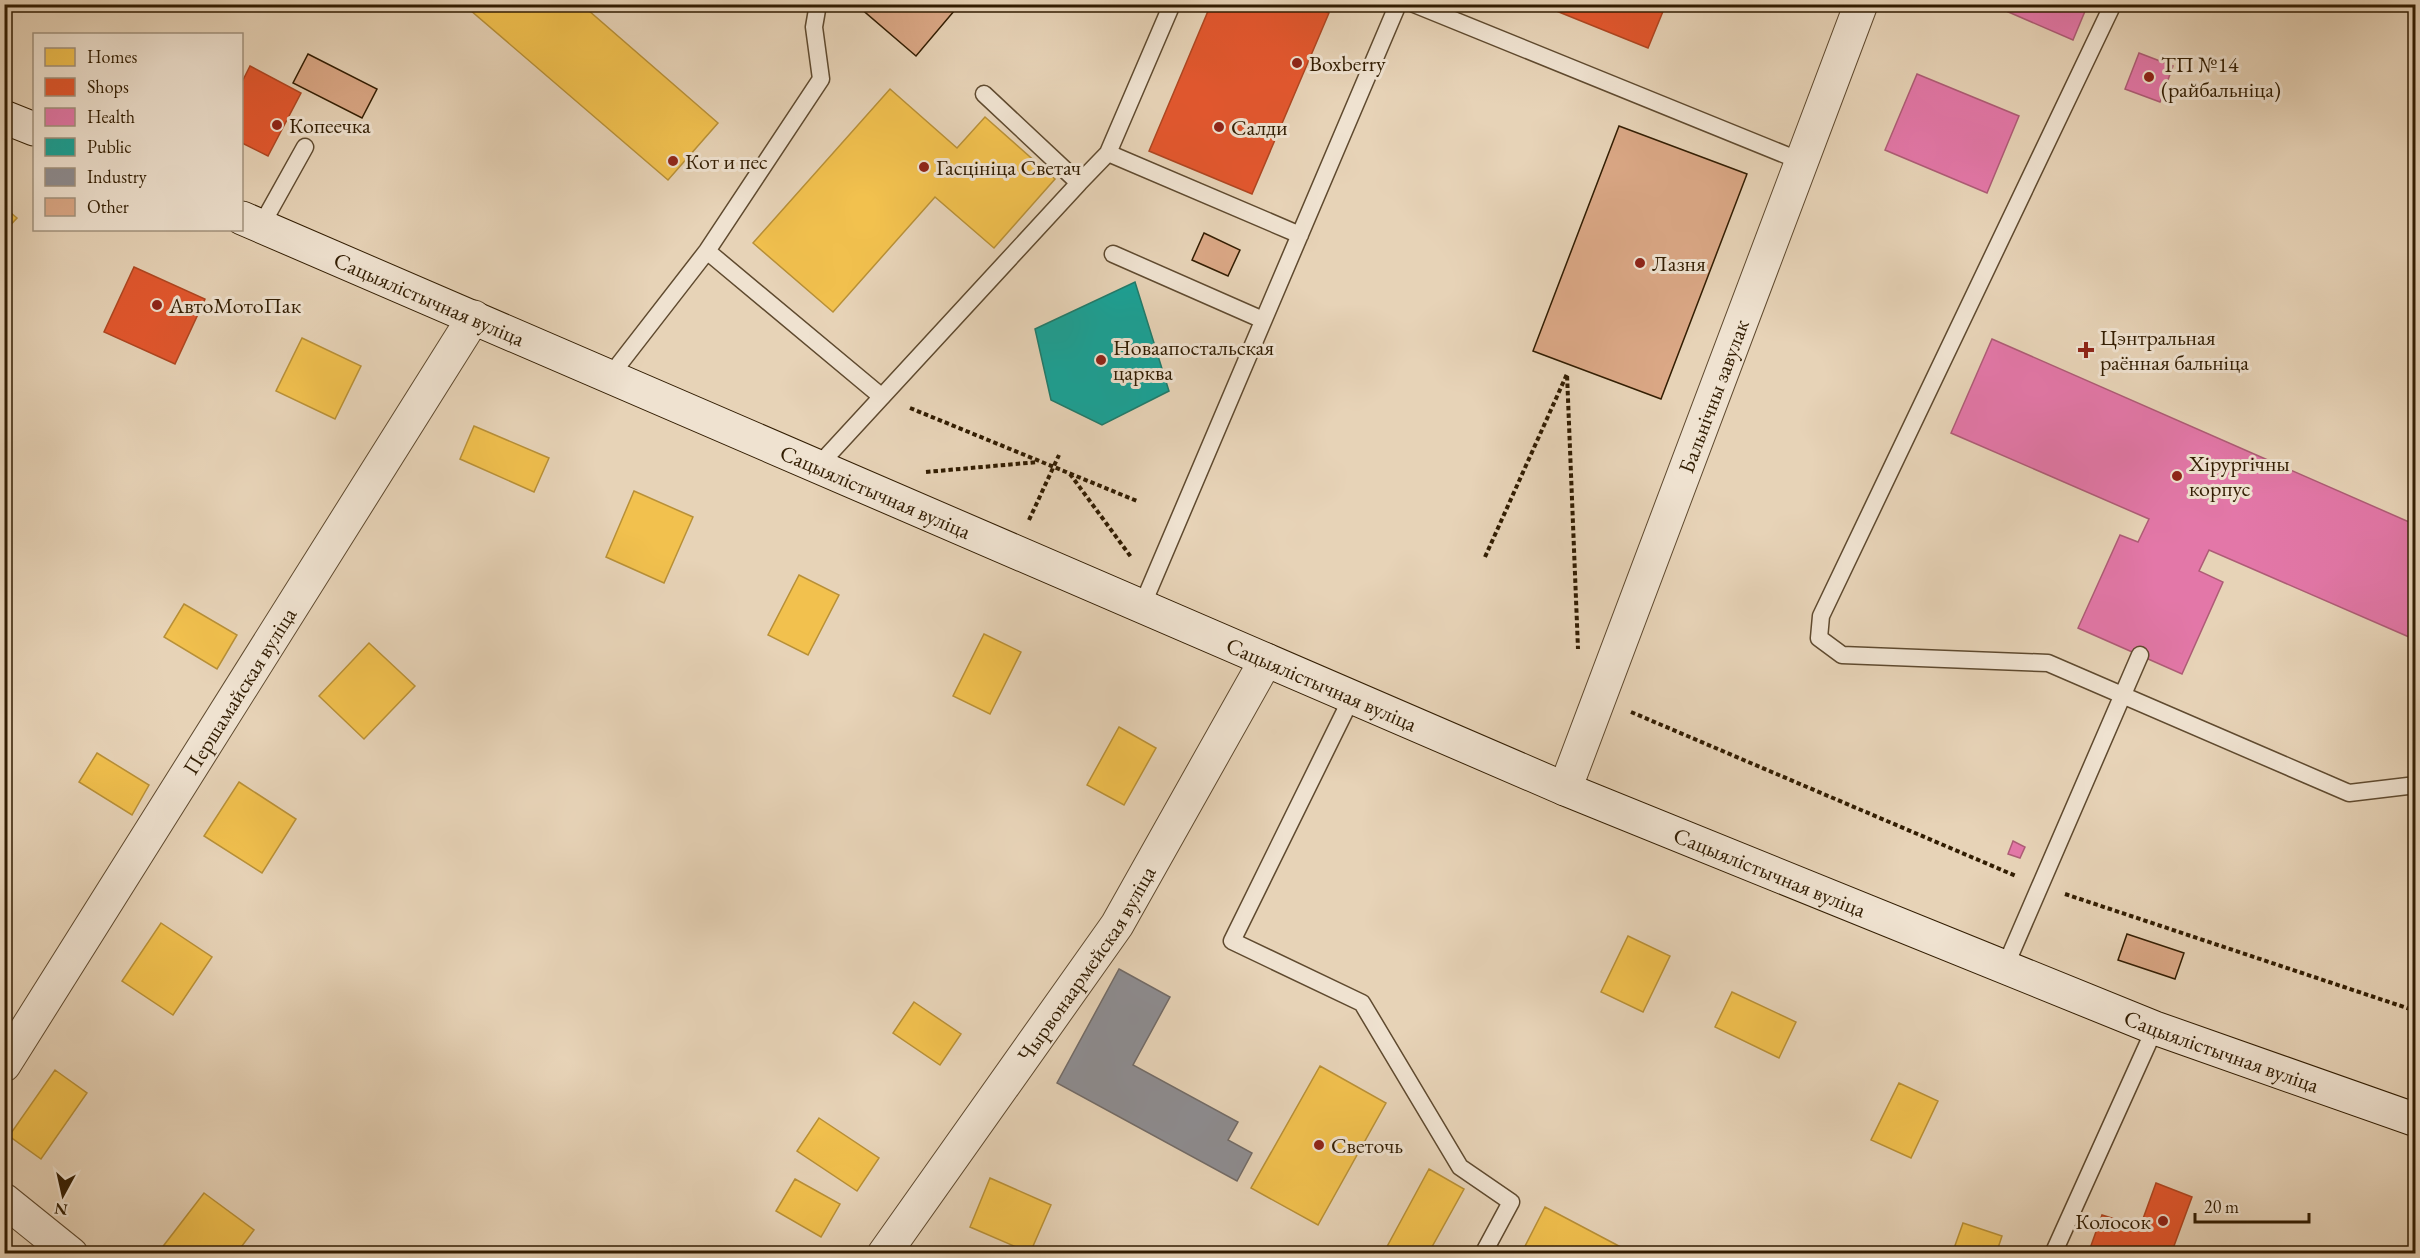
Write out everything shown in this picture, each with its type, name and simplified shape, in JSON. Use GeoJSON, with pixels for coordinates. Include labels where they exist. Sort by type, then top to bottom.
{"type":"FeatureCollection","features":[{"type":"Feature","properties":{"kind":"street","name":"Бальнічны завулак"},"geometry":{"type":"LineString","coordinates":[[1565,789],[1861,4]]}},
{"type":"Feature","properties":{"kind":"street"},"geometry":{"type":"LineString","coordinates":[[4,117],[33,129]]}},
{"type":"Feature","properties":{"kind":"street","name":"Сацыялістычная вуліца"},"geometry":{"type":"LineString","coordinates":[[251,222],[1565,789],[2155,1028],[2415,1120]]}},
{"type":"Feature","properties":{"kind":"street","name":"Першамайская вуліца"},"geometry":{"type":"LineString","coordinates":[[4,1065],[474,317]]}},
{"type":"Feature","properties":{"kind":"street","name":"Чырвонаармейская вуліца"},"geometry":{"type":"LineString","coordinates":[[884,1254],[1117,925],[1266,660]]}},
{"type":"Feature","properties":{"kind":"street"},"geometry":{"type":"LineString","coordinates":[[4,1200],[71,1254]]}},
{"type":"Feature","properties":{"kind":"lane"},"geometry":{"type":"LineString","coordinates":[[610,376],[707,251],[821,79],[814,27],[818,4]]}},
{"type":"Feature","properties":{"kind":"lane"},"geometry":{"type":"LineString","coordinates":[[818,466],[1108,153],[1172,4]]}},
{"type":"Feature","properties":{"kind":"lane"},"geometry":{"type":"LineString","coordinates":[[1142,606],[1398,4]]}},
{"type":"Feature","properties":{"kind":"lane"},"geometry":{"type":"LineString","coordinates":[[1414,4],[1803,162]]}},
{"type":"Feature","properties":{"kind":"lane"},"geometry":{"type":"LineString","coordinates":[[2113,4],[1821,616],[1819,638],[1842,655],[2048,663],[2349,793],[2415,785]]}},
{"type":"Feature","properties":{"kind":"lane"},"geometry":{"type":"LineString","coordinates":[[984,94],[1079,183]]}},
{"type":"Feature","properties":{"kind":"lane"},"geometry":{"type":"LineString","coordinates":[[251,222],[305,147]]}},
{"type":"Feature","properties":{"kind":"lane"},"geometry":{"type":"LineString","coordinates":[[1108,153],[1300,235]]}},
{"type":"Feature","properties":{"kind":"lane"},"geometry":{"type":"LineString","coordinates":[[707,251],[882,397]]}},
{"type":"Feature","properties":{"kind":"lane"},"geometry":{"type":"LineString","coordinates":[[1113,254],[1263,320]]}},
{"type":"Feature","properties":{"kind":"lane"},"geometry":{"type":"LineString","coordinates":[[2005,967],[2140,655]]}},
{"type":"Feature","properties":{"kind":"lane"},"geometry":{"type":"LineString","coordinates":[[1352,697],[1232,941],[1362,1003],[1460,1167],[1511,1202],[1483,1254]]}},
{"type":"Feature","properties":{"kind":"lane"},"geometry":{"type":"LineString","coordinates":[[2053,1254],[2155,1028]]}},
{"type":"Feature","properties":{"kind":"path"},"geometry":{"type":"LineString","coordinates":[[1485,557],[1567,374],[1578,653]]}},
{"type":"Feature","properties":{"kind":"path"},"geometry":{"type":"LineString","coordinates":[[882,397],[1137,501]]}},
{"type":"Feature","properties":{"kind":"path"},"geometry":{"type":"LineString","coordinates":[[1029,520],[1059,456]]}},
{"type":"Feature","properties":{"kind":"path"},"geometry":{"type":"LineString","coordinates":[[918,473],[1039,462]]}},
{"type":"Feature","properties":{"kind":"path"},"geometry":{"type":"LineString","coordinates":[[1069,474],[1132,558]]}},
{"type":"Feature","properties":{"kind":"path"},"geometry":{"type":"LineString","coordinates":[[1622,708],[2041,886],[2415,1011]]}},
{"type":"Feature","properties":{"kind":"building: Homes"},"geometry":{"type":"Polygon","coordinates":[[[463,4],[581,4],[718,123],[668,180],[463,4]]]}},
{"type":"Feature","properties":{"kind":"building: Homes"},"geometry":{"type":"Polygon","coordinates":[[[890,89],[957,148],[985,117],[1055,179],[994,248],[935,197],[833,312],[753,243],[890,89]]]}},
{"type":"Feature","properties":{"kind":"building: Homes"},"geometry":{"type":"Polygon","coordinates":[[[4,207],[17,218],[4,232],[4,207]]]}},
{"type":"Feature","properties":{"kind":"building: Homes"},"geometry":{"type":"Polygon","coordinates":[[[302,338],[361,366],[335,419],[276,391],[302,338]]]}},
{"type":"Feature","properties":{"kind":"building: Homes"},"geometry":{"type":"Polygon","coordinates":[[[474,426],[549,458],[534,492],[460,459],[474,426]]]}},
{"type":"Feature","properties":{"kind":"building: Homes"},"geometry":{"type":"Polygon","coordinates":[[[634,491],[693,517],[664,583],[606,557],[634,491]]]}},
{"type":"Feature","properties":{"kind":"building: Homes"},"geometry":{"type":"Polygon","coordinates":[[[799,575],[839,595],[808,655],[768,635],[799,575]]]}},
{"type":"Feature","properties":{"kind":"building: Homes"},"geometry":{"type":"Polygon","coordinates":[[[184,604],[237,635],[217,669],[164,637],[184,604]]]}},
{"type":"Feature","properties":{"kind":"building: Homes"},"geometry":{"type":"Polygon","coordinates":[[[984,634],[1021,652],[990,714],[953,696],[984,634]]]}},
{"type":"Feature","properties":{"kind":"building: Homes"},"geometry":{"type":"Polygon","coordinates":[[[369,643],[415,686],[364,739],[319,696],[369,643]]]}},
{"type":"Feature","properties":{"kind":"building: Homes"},"geometry":{"type":"Polygon","coordinates":[[[1119,727],[1156,748],[1124,805],[1087,785],[1119,727]]]}},
{"type":"Feature","properties":{"kind":"building: Homes"},"geometry":{"type":"Polygon","coordinates":[[[97,753],[149,785],[132,815],[79,782],[97,753]]]}},
{"type":"Feature","properties":{"kind":"building: Homes"},"geometry":{"type":"Polygon","coordinates":[[[239,782],[296,819],[262,873],[204,836],[239,782]]]}},
{"type":"Feature","properties":{"kind":"building: Homes"},"geometry":{"type":"Polygon","coordinates":[[[161,923],[212,957],[173,1015],[122,981],[161,923]]]}},
{"type":"Feature","properties":{"kind":"building: Homes"},"geometry":{"type":"Polygon","coordinates":[[[1628,936],[1670,956],[1643,1012],[1601,992],[1628,936]]]}},
{"type":"Feature","properties":{"kind":"building: Homes"},"geometry":{"type":"Polygon","coordinates":[[[1732,992],[1796,1022],[1779,1058],[1715,1027],[1732,992]]]}},
{"type":"Feature","properties":{"kind":"building: Homes"},"geometry":{"type":"Polygon","coordinates":[[[914,1002],[961,1034],[940,1065],[893,1033],[914,1002]]]}},
{"type":"Feature","properties":{"kind":"building: Homes","name":"Светочь"},"geometry":{"type":"Polygon","coordinates":[[[1320,1066],[1386,1103],[1318,1225],[1251,1188],[1320,1066]]]}},
{"type":"Feature","properties":{"kind":"building: Homes"},"geometry":{"type":"Polygon","coordinates":[[[55,1070],[87,1093],[41,1159],[9,1136],[55,1070]]]}},
{"type":"Feature","properties":{"kind":"building: Homes"},"geometry":{"type":"Polygon","coordinates":[[[1899,1083],[1938,1101],[1911,1158],[1871,1140],[1899,1083]]]}},
{"type":"Feature","properties":{"kind":"building: Homes"},"geometry":{"type":"Polygon","coordinates":[[[819,1118],[879,1158],[857,1191],[797,1151],[819,1118]]]}},
{"type":"Feature","properties":{"kind":"building: Homes"},"geometry":{"type":"Polygon","coordinates":[[[1429,1169],[1464,1189],[1428,1254],[1383,1254],[1429,1169]]]}},
{"type":"Feature","properties":{"kind":"building: Homes"},"geometry":{"type":"Polygon","coordinates":[[[990,1178],[1051,1205],[1030,1253],[970,1227],[990,1178]]]}},
{"type":"Feature","properties":{"kind":"building: Homes"},"geometry":{"type":"Polygon","coordinates":[[[795,1179],[840,1204],[821,1237],[776,1211],[795,1179]]]}},
{"type":"Feature","properties":{"kind":"building: Homes"},"geometry":{"type":"Polygon","coordinates":[[[204,1193],[254,1230],[236,1254],[167,1254],[161,1249],[204,1193]]]}},
{"type":"Feature","properties":{"kind":"building: Homes"},"geometry":{"type":"Polygon","coordinates":[[[1545,1207],[1634,1254],[1521,1254],[1545,1207]]]}},
{"type":"Feature","properties":{"kind":"building: Homes"},"geometry":{"type":"Polygon","coordinates":[[[1963,1223],[2002,1236],[1996,1254],[1952,1254],[1963,1223]]]}},
{"type":"Feature","properties":{"kind":"building: Shops"},"geometry":{"type":"Polygon","coordinates":[[[1211,4],[1309,4],[1329,13],[1252,194],[1149,151],[1211,4]]]}},
{"type":"Feature","properties":{"kind":"building: Shops"},"geometry":{"type":"Polygon","coordinates":[[[1539,4],[1666,4],[1648,48],[1539,4]]]}},
{"type":"Feature","properties":{"kind":"building: Shops"},"geometry":{"type":"Polygon","coordinates":[[[250,66],[301,93],[268,156],[243,144],[243,80],[250,66]]]}},
{"type":"Feature","properties":{"kind":"building: Shops"},"geometry":{"type":"Polygon","coordinates":[[[134,267],[205,299],[175,364],[104,332],[134,267]]]}},
{"type":"Feature","properties":{"kind":"building: Shops","name":"Колосок"},"geometry":{"type":"Polygon","coordinates":[[[2156,1183],[2192,1197],[2171,1254],[2088,1254],[2102,1215],[2140,1227],[2156,1183]]]}},
{"type":"Feature","properties":{"kind":"building: Health"},"geometry":{"type":"Polygon","coordinates":[[[1990,4],[2088,4],[2073,40],[1990,4]]]}},
{"type":"Feature","properties":{"kind":"building: Health","name":"ТП №14 (райбальніца)"},"geometry":{"type":"Polygon","coordinates":[[[2139,53],[2173,66],[2160,102],[2125,89],[2139,53]]]}},
{"type":"Feature","properties":{"kind":"building: Health"},"geometry":{"type":"Polygon","coordinates":[[[1917,74],[2019,116],[1987,193],[1885,150],[1917,74]]]}},
{"type":"Feature","properties":{"kind":"building: Health","name":"Хірургічны корпус"},"geometry":{"type":"Polygon","coordinates":[[[1992,339],[2416,525],[2416,640],[2209,550],[2199,571],[2223,582],[2182,674],[2078,628],[2120,535],[2138,542],[2149,519],[1951,433],[1992,339]]]}},
{"type":"Feature","properties":{"kind":"building: Health"},"geometry":{"type":"Polygon","coordinates":[[[2013,841],[2025,847],[2020,858],[2008,854],[2013,841]]]}},
{"type":"Feature","properties":{"kind":"building: Public","name":"Новаапостальская царква"},"geometry":{"type":"Polygon","coordinates":[[[1135,282],[1169,391],[1102,425],[1051,400],[1035,329],[1135,282]]]}},
{"type":"Feature","properties":{"kind":"building: Industry"},"geometry":{"type":"Polygon","coordinates":[[[1119,969],[1170,997],[1133,1065],[1238,1122],[1228,1140],[1252,1153],[1237,1181],[1057,1083],[1119,969]]]}},
{"type":"Feature","properties":{"kind":"building: Other"},"geometry":{"type":"Polygon","coordinates":[[[861,4],[960,4],[916,56],[859,7],[861,4]]]}},
{"type":"Feature","properties":{"kind":"building: Other"},"geometry":{"type":"Polygon","coordinates":[[[308,54],[377,89],[362,118],[293,83],[308,54]]]}},
{"type":"Feature","properties":{"kind":"building: Other","name":"Лазня"},"geometry":{"type":"Polygon","coordinates":[[[1619,126],[1747,174],[1661,399],[1533,351],[1619,126]]]}},
{"type":"Feature","properties":{"kind":"building: Other"},"geometry":{"type":"Polygon","coordinates":[[[1204,233],[1240,250],[1228,276],[1192,260],[1204,233]]]}},
{"type":"Feature","properties":{"kind":"building: Other"},"geometry":{"type":"Polygon","coordinates":[[[2127,934],[2184,953],[2175,979],[2118,960],[2127,934]]]}},
{"type":"Feature","properties":{"kind":"place","name":"Boxberry"},"geometry":{"type":"Point","coordinates":[1297,63]}},
{"type":"Feature","properties":{"kind":"place","name":"ТП №14 (райбальніца)"},"geometry":{"type":"Point","coordinates":[2149,77]}},
{"type":"Feature","properties":{"kind":"place","name":"Копеечка"},"geometry":{"type":"Point","coordinates":[277,125]}},
{"type":"Feature","properties":{"kind":"place","name":"Салди"},"geometry":{"type":"Point","coordinates":[1219,127]}},
{"type":"Feature","properties":{"kind":"place","name":"Кот и пес"},"geometry":{"type":"Point","coordinates":[673,161]}},
{"type":"Feature","properties":{"kind":"place","name":"Гасцініца Светач"},"geometry":{"type":"Point","coordinates":[924,167]}},
{"type":"Feature","properties":{"kind":"place","name":"Лазня"},"geometry":{"type":"Point","coordinates":[1640,263]}},
{"type":"Feature","properties":{"kind":"place","name":"АвтоМотоПак"},"geometry":{"type":"Point","coordinates":[157,305]}},
{"type":"Feature","properties":{"kind":"place","name":"Цэнтральная раённая бальніца"},"geometry":{"type":"Point","coordinates":[2086,350]}},
{"type":"Feature","properties":{"kind":"place","name":"Новаапостальская царква"},"geometry":{"type":"Point","coordinates":[1101,360]}},
{"type":"Feature","properties":{"kind":"place","name":"Хірургічны корпус"},"geometry":{"type":"Point","coordinates":[2177,476]}},
{"type":"Feature","properties":{"kind":"place","name":"Светочь"},"geometry":{"type":"Point","coordinates":[1319,1145]}},
{"type":"Feature","properties":{"kind":"place","name":"Колосок"},"geometry":{"type":"Point","coordinates":[2163,1221]}}]}
